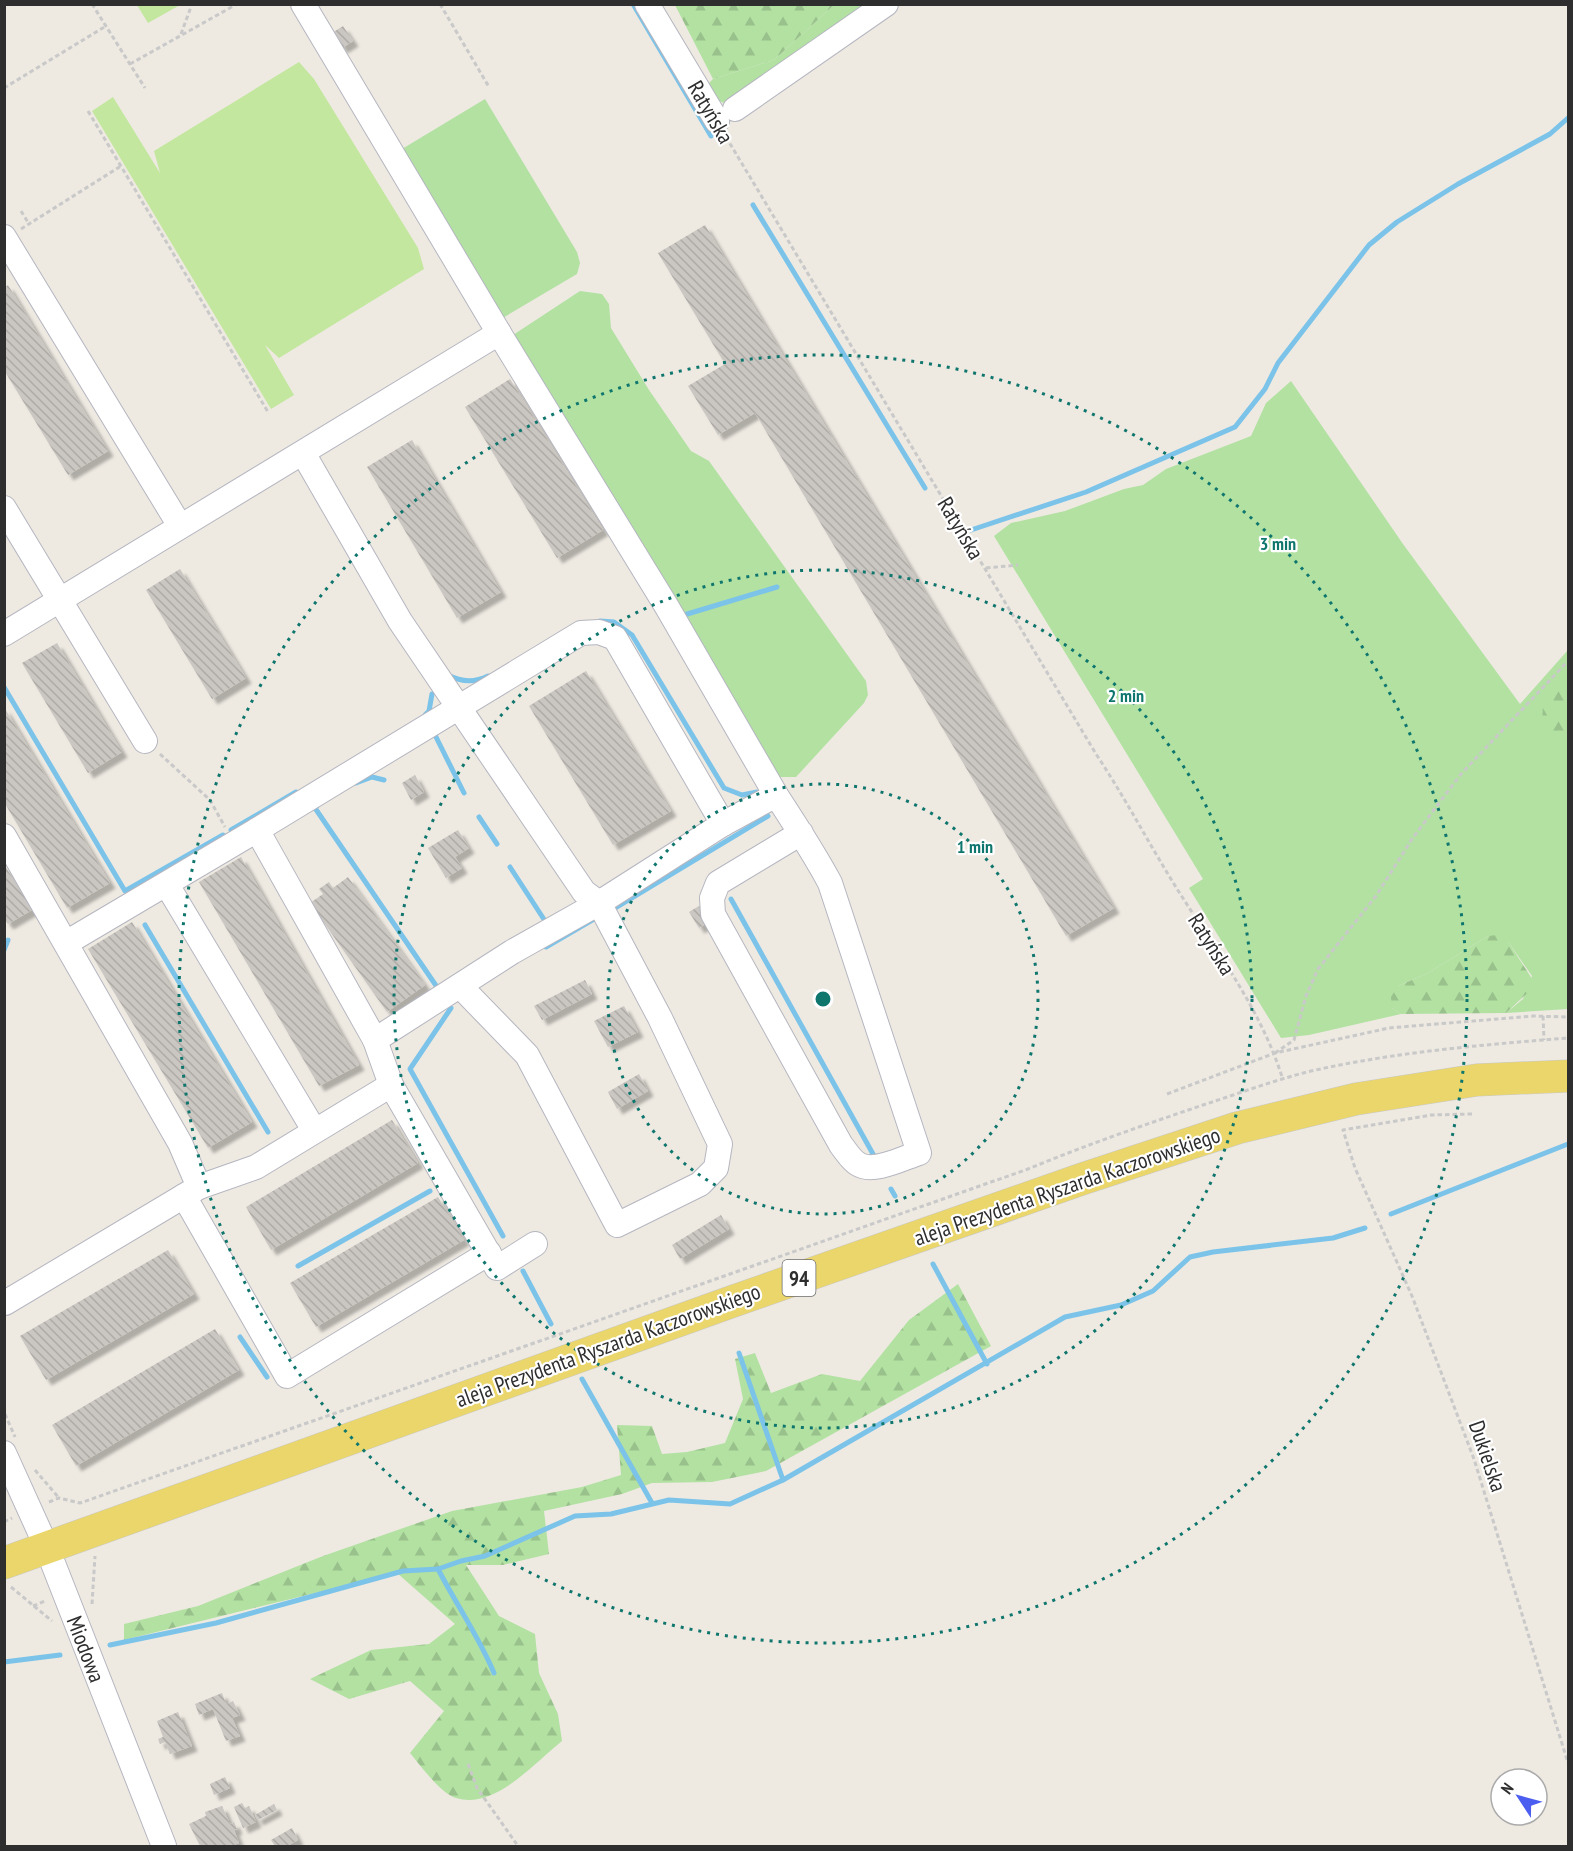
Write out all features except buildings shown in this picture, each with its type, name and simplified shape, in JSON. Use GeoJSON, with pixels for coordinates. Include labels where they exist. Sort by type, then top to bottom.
{"type":"FeatureCollection","features":[{"type":"Feature","properties":{"kind":"main road","name":"aleja Prezydenta Ryszarda Kaczorowskiego"},"geometry":{"type":"LineString","coordinates":[[7,1574],[47,1548],[717,1306],[1082,1179],[1237,1128],[1367,1098],[1477,1080],[1569,1076]]}},
{"type":"Feature","properties":{"kind":"street"},"geometry":{"type":"LineString","coordinates":[[303,4],[499,333],[667,607],[776,795],[801,833],[830,884],[919,1153],[868,1168],[857,1164],[841,1145],[713,914],[712,898],[718,883],[801,833]]}},
{"type":"Feature","properties":{"kind":"street","name":"Ratyńska"},"geometry":{"type":"LineString","coordinates":[[647,4],[726,115]]}},
{"type":"Feature","properties":{"kind":"street"},"geometry":{"type":"LineString","coordinates":[[726,115],[886,4]]}},
{"type":"Feature","properties":{"kind":"street"},"geometry":{"type":"LineString","coordinates":[[5,238],[180,526]]}},
{"type":"Feature","properties":{"kind":"street"},"geometry":{"type":"LineString","coordinates":[[4,634],[499,333]]}},
{"type":"Feature","properties":{"kind":"street"},"geometry":{"type":"LineString","coordinates":[[303,453],[400,621],[584,892],[598,903],[660,1018],[720,1144],[716,1168],[700,1184],[617,1225],[527,1055],[460,986]]}},
{"type":"Feature","properties":{"kind":"street"},"geometry":{"type":"LineString","coordinates":[[4,508],[145,741]]}},
{"type":"Feature","properties":{"kind":"street"},"geometry":{"type":"LineString","coordinates":[[66,943],[167,885],[581,633],[599,632],[615,638],[723,824]]}},
{"type":"Feature","properties":{"kind":"street"},"geometry":{"type":"LineString","coordinates":[[375,1040],[723,824],[776,795]]}},
{"type":"Feature","properties":{"kind":"street"},"geometry":{"type":"LineString","coordinates":[[4,836],[180,1143],[192,1191],[287,1376],[489,1253]]}},
{"type":"Feature","properties":{"kind":"street"},"geometry":{"type":"LineString","coordinates":[[248,836],[375,1040],[391,1084],[497,1268],[535,1244]]}},
{"type":"Feature","properties":{"kind":"street"},"geometry":{"type":"LineString","coordinates":[[167,885],[314,1130]]}},
{"type":"Feature","properties":{"kind":"street"},"geometry":{"type":"LineString","coordinates":[[5,1303],[192,1191],[256,1167],[391,1084]]}},
{"type":"Feature","properties":{"kind":"street","name":"Miodowa"},"geometry":{"type":"LineString","coordinates":[[11,1448],[47,1548],[164,1846]]}},
{"type":"Feature","properties":{"kind":"path"},"geometry":{"type":"LineString","coordinates":[[92,4],[145,88]]}},
{"type":"Feature","properties":{"kind":"path"},"geometry":{"type":"LineString","coordinates":[[181,34],[192,4]]}},
{"type":"Feature","properties":{"kind":"path"},"geometry":{"type":"LineString","coordinates":[[130,64],[237,4]]}},
{"type":"Feature","properties":{"kind":"path"},"geometry":{"type":"LineString","coordinates":[[440,4],[489,87]]}},
{"type":"Feature","properties":{"kind":"path"},"geometry":{"type":"LineString","coordinates":[[4,88],[106,26]]}},
{"type":"Feature","properties":{"kind":"path"},"geometry":{"type":"LineString","coordinates":[[88,111],[268,412]]}},
{"type":"Feature","properties":{"kind":"path","name":"Ratyńska"},"geometry":{"type":"LineString","coordinates":[[726,115],[751,182],[986,568],[1096,754],[1132,809],[1177,888],[1258,1017],[1275,1053],[1283,1080]]}},
{"type":"Feature","properties":{"kind":"path"},"geometry":{"type":"LineString","coordinates":[[5,238],[121,166]]}},
{"type":"Feature","properties":{"kind":"path"},"geometry":{"type":"LineString","coordinates":[[21,211],[29,224]]}},
{"type":"Feature","properties":{"kind":"path"},"geometry":{"type":"LineString","coordinates":[[986,568],[1018,565]]}},
{"type":"Feature","properties":{"kind":"path"},"geometry":{"type":"LineString","coordinates":[[1275,1053],[1294,1040],[1306,996],[1318,969],[1352,930],[1454,783],[1569,661]]}},
{"type":"Feature","properties":{"kind":"path"},"geometry":{"type":"LineString","coordinates":[[145,741],[210,800],[223,824],[248,836]]}},
{"type":"Feature","properties":{"kind":"path"},"geometry":{"type":"LineString","coordinates":[[1543,1016],[1544,1040]]}},
{"type":"Feature","properties":{"kind":"path"},"geometry":{"type":"LineString","coordinates":[[1167,1094],[1275,1053],[1389,1028],[1543,1016],[1569,1017]]}},
{"type":"Feature","properties":{"kind":"path","name":"Dukielska"},"geometry":{"type":"LineString","coordinates":[[1472,1114],[1431,1115],[1343,1130],[1355,1168],[1412,1296],[1474,1460],[1569,1763]]}},
{"type":"Feature","properties":{"kind":"path"},"geometry":{"type":"LineString","coordinates":[[5,1414],[11,1448]]}},
{"type":"Feature","properties":{"kind":"path"},"geometry":{"type":"LineString","coordinates":[[33,1467],[59,1498]]}},
{"type":"Feature","properties":{"kind":"path"},"geometry":{"type":"LineString","coordinates":[[91,1615],[96,1548]]}},
{"type":"Feature","properties":{"kind":"path"},"geometry":{"type":"LineString","coordinates":[[7,1574],[57,1625]]}},
{"type":"Feature","properties":{"kind":"path"},"geometry":{"type":"LineString","coordinates":[[468,1764],[477,1788],[518,1846]]}},
{"type":"Feature","properties":{"kind":"green space"},"geometry":{"type":"Polygon","coordinates":[[[137,5],[180,5],[148,23],[137,5]]]}},
{"type":"Feature","properties":{"kind":"green space"},"geometry":{"type":"Polygon","coordinates":[[[675,5],[834,5],[774,60],[713,79],[675,5]]]}},
{"type":"Feature","properties":{"kind":"green space"},"geometry":{"type":"Polygon","coordinates":[[[834,5],[874,5],[726,104],[711,97],[705,87],[713,79],[774,60],[834,5]]]}},
{"type":"Feature","properties":{"kind":"green space"},"geometry":{"type":"Polygon","coordinates":[[[299,62],[314,79],[418,248],[424,269],[279,358],[265,345],[294,395],[271,409],[92,111],[113,97],[160,173],[154,151],[299,62]]]}},
{"type":"Feature","properties":{"kind":"green space"},"geometry":{"type":"Polygon","coordinates":[[[485,99],[577,252],[580,263],[577,274],[501,319],[402,149],[485,99]]]}},
{"type":"Feature","properties":{"kind":"green space"},"geometry":{"type":"Polygon","coordinates":[[[580,291],[602,294],[609,304],[611,328],[649,390],[691,451],[709,461],[866,681],[868,695],[864,703],[796,777],[779,777],[513,335],[580,291]]]}},
{"type":"Feature","properties":{"kind":"green space"},"geometry":{"type":"Polygon","coordinates":[[[1291,381],[1403,544],[1520,704],[1568,650],[1568,1009],[1506,1013],[1523,999],[1532,976],[1509,943],[1488,936],[1428,973],[1398,986],[1392,1008],[1401,1014],[1309,1035],[1281,1038],[1189,888],[1203,879],[994,536],[1011,523],[1065,511],[1124,489],[1143,485],[1166,469],[1251,436],[1266,403],[1291,381]]]}},
{"type":"Feature","properties":{"kind":"green space"},"geometry":{"type":"Polygon","coordinates":[[[1554,688],[1565,688],[1568,692],[1568,745],[1553,738],[1542,726],[1543,704],[1554,688]]]}},
{"type":"Feature","properties":{"kind":"green space"},"geometry":{"type":"Polygon","coordinates":[[[1497,935],[1509,943],[1536,985],[1506,1013],[1401,1014],[1392,1008],[1391,997],[1398,986],[1428,973],[1488,936],[1497,935]]]}},
{"type":"Feature","properties":{"kind":"green space"},"geometry":{"type":"Polygon","coordinates":[[[958,1284],[991,1346],[766,1471],[712,1482],[652,1483],[622,1494],[544,1511],[549,1554],[503,1565],[466,1565],[499,1616],[535,1634],[539,1673],[558,1714],[562,1741],[513,1782],[485,1797],[471,1800],[450,1795],[431,1778],[410,1753],[444,1711],[410,1681],[349,1699],[310,1679],[371,1650],[429,1644],[455,1624],[397,1573],[124,1640],[124,1624],[198,1606],[323,1556],[452,1511],[582,1487],[621,1475],[617,1425],[652,1426],[662,1454],[687,1452],[725,1443],[743,1399],[735,1359],[755,1353],[771,1393],[822,1374],[860,1381],[909,1320],[958,1284]]]}},
{"type":"Feature","properties":{"kind":"waterway"},"geometry":{"type":"LineString","coordinates":[[633,4],[711,136]]}},
{"type":"Feature","properties":{"kind":"waterway"},"geometry":{"type":"LineString","coordinates":[[971,530],[1086,492],[1235,427],[1265,389],[1278,363],[1369,245],[1397,222],[1458,184],[1550,134],[1568,118]]}},
{"type":"Feature","properties":{"kind":"waterway"},"geometry":{"type":"LineString","coordinates":[[753,205],[925,488]]}},
{"type":"Feature","properties":{"kind":"waterway"},"geometry":{"type":"LineString","coordinates":[[684,615],[777,587]]}},
{"type":"Feature","properties":{"kind":"waterway"},"geometry":{"type":"LineString","coordinates":[[600,621],[614,622],[632,635],[724,788],[742,795],[757,792]]}},
{"type":"Feature","properties":{"kind":"waterway"},"geometry":{"type":"LineString","coordinates":[[448,675],[468,681],[488,676]]}},
{"type":"Feature","properties":{"kind":"waterway"},"geometry":{"type":"LineString","coordinates":[[4,687],[125,891],[223,835]]}},
{"type":"Feature","properties":{"kind":"waterway"},"geometry":{"type":"LineString","coordinates":[[425,715],[429,711],[432,694]]}},
{"type":"Feature","properties":{"kind":"waterway"},"geometry":{"type":"LineString","coordinates":[[435,735],[464,793]]}},
{"type":"Feature","properties":{"kind":"waterway"},"geometry":{"type":"LineString","coordinates":[[356,783],[372,777],[384,780]]}},
{"type":"Feature","properties":{"kind":"waterway"},"geometry":{"type":"LineString","coordinates":[[231,830],[296,792]]}},
{"type":"Feature","properties":{"kind":"waterway"},"geometry":{"type":"LineString","coordinates":[[319,804],[315,808],[439,990]]}},
{"type":"Feature","properties":{"kind":"waterway"},"geometry":{"type":"LineString","coordinates":[[615,908],[768,816]]}},
{"type":"Feature","properties":{"kind":"waterway"},"geometry":{"type":"LineString","coordinates":[[479,817],[497,844]]}},
{"type":"Feature","properties":{"kind":"waterway"},"geometry":{"type":"LineString","coordinates":[[510,867],[547,924]]}},
{"type":"Feature","properties":{"kind":"waterway"},"geometry":{"type":"LineString","coordinates":[[731,899],[873,1154]]}},
{"type":"Feature","properties":{"kind":"waterway"},"geometry":{"type":"LineString","coordinates":[[546,947],[594,919]]}},
{"type":"Feature","properties":{"kind":"waterway"},"geometry":{"type":"LineString","coordinates":[[145,925],[268,1132]]}},
{"type":"Feature","properties":{"kind":"waterway"},"geometry":{"type":"LineString","coordinates":[[4,950],[8,940]]}},
{"type":"Feature","properties":{"kind":"waterway"},"geometry":{"type":"LineString","coordinates":[[451,1008],[410,1069],[503,1236]]}},
{"type":"Feature","properties":{"kind":"waterway"},"geometry":{"type":"LineString","coordinates":[[1391,1214],[1568,1144]]}},
{"type":"Feature","properties":{"kind":"waterway"},"geometry":{"type":"LineString","coordinates":[[891,1189],[895,1196]]}},
{"type":"Feature","properties":{"kind":"waterway"},"geometry":{"type":"LineString","coordinates":[[298,1266],[430,1191]]}},
{"type":"Feature","properties":{"kind":"waterway"},"geometry":{"type":"LineString","coordinates":[[110,1645],[216,1623],[403,1571],[438,1569],[485,1556],[575,1516],[611,1514],[669,1500],[730,1504],[783,1480],[1065,1317],[1121,1305],[1153,1291],[1190,1257],[1213,1252],[1333,1238],[1365,1228]]}},
{"type":"Feature","properties":{"kind":"waterway"},"geometry":{"type":"LineString","coordinates":[[933,1264],[987,1364]]}},
{"type":"Feature","properties":{"kind":"waterway"},"geometry":{"type":"LineString","coordinates":[[523,1271],[551,1324]]}},
{"type":"Feature","properties":{"kind":"waterway"},"geometry":{"type":"LineString","coordinates":[[240,1337],[267,1377]]}},
{"type":"Feature","properties":{"kind":"waterway"},"geometry":{"type":"LineString","coordinates":[[739,1353],[783,1480]]}},
{"type":"Feature","properties":{"kind":"waterway"},"geometry":{"type":"LineString","coordinates":[[582,1379],[652,1503]]}},
{"type":"Feature","properties":{"kind":"waterway"},"geometry":{"type":"LineString","coordinates":[[438,1569],[494,1673]]}},
{"type":"Feature","properties":{"kind":"waterway"},"geometry":{"type":"LineString","coordinates":[[4,1662],[60,1655]]}}]}
